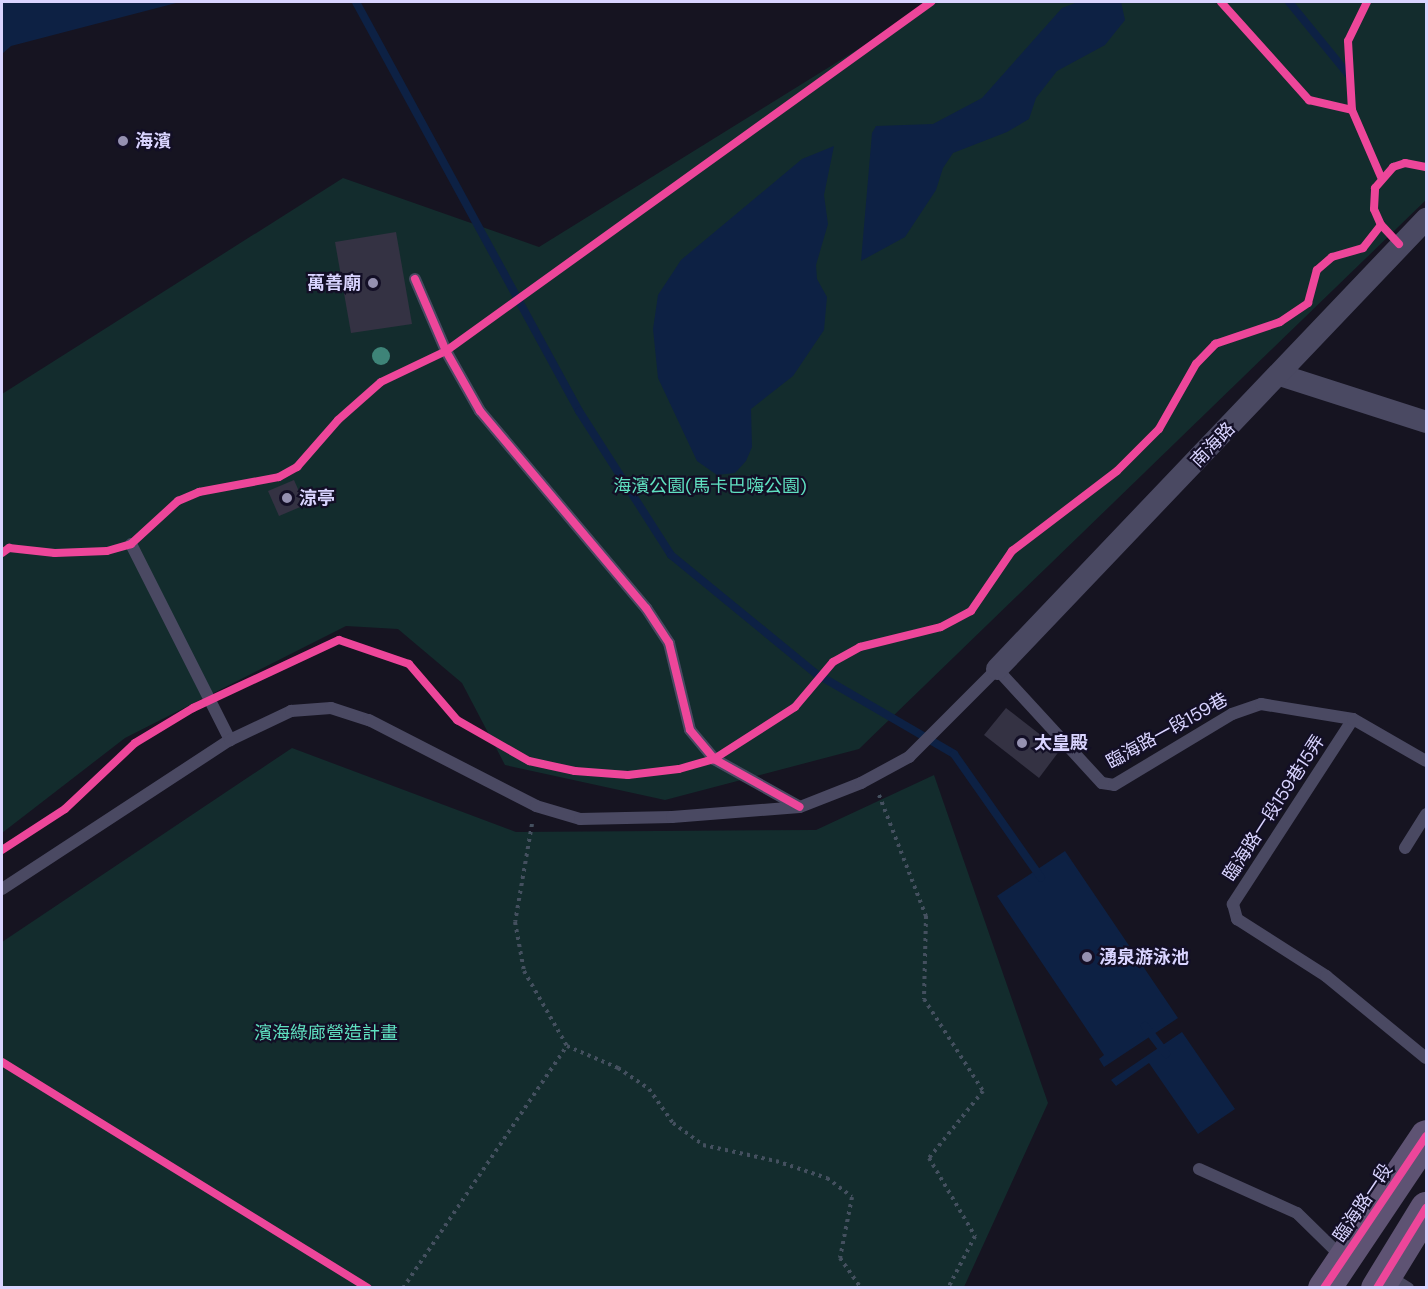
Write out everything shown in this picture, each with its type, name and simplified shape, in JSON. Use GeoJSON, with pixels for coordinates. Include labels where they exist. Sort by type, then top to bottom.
{"type":"FeatureCollection","features":[{"type":"Feature","properties":{"kind":"main road","name":"臨海路一段"},"geometry":{"type":"LineString","coordinates":[[1324,1287],[1426,1136]]}},
{"type":"Feature","properties":{"kind":"main road"},"geometry":{"type":"LineString","coordinates":[[1390,1283],[1426,1208]]}},
{"type":"Feature","properties":{"kind":"street","name":"南海路"},"geometry":{"type":"LineString","coordinates":[[997,669],[1280,375],[1399,244],[1426,219]]}},
{"type":"Feature","properties":{"kind":"street"},"geometry":{"type":"LineString","coordinates":[[1280,375],[1426,422]]}},
{"type":"Feature","properties":{"kind":"lane"},"geometry":{"type":"LineString","coordinates":[[415,279],[446,351],[480,411],[646,608],[669,643],[690,730],[714,759],[800,807]]}},
{"type":"Feature","properties":{"kind":"lane"},"geometry":{"type":"LineString","coordinates":[[131,544],[230,740]]}},
{"type":"Feature","properties":{"kind":"lane"},"geometry":{"type":"LineString","coordinates":[[2,889],[230,740],[291,711],[331,708],[369,720],[536,806],[580,819],[672,817],[800,807],[872,777],[909,757],[997,669]]}},
{"type":"Feature","properties":{"kind":"lane","name":"臨海路一段159巷"},"geometry":{"type":"LineString","coordinates":[[997,669],[1102,783],[1114,785],[1232,714],[1261,704],[1353,719],[1426,761]]}},
{"type":"Feature","properties":{"kind":"lane","name":"臨海路一段159巷15弄"},"geometry":{"type":"LineString","coordinates":[[1353,719],[1233,904],[1237,919],[1326,976],[1426,1058]]}},
{"type":"Feature","properties":{"kind":"lane"},"geometry":{"type":"LineString","coordinates":[[1405,848],[1426,814]]}},
{"type":"Feature","properties":{"kind":"lane"},"geometry":{"type":"LineString","coordinates":[[1199,1169],[1297,1213],[1343,1258]]}},
{"type":"Feature","properties":{"kind":"path"},"geometry":{"type":"LineString","coordinates":[[872,777],[926,916],[924,999],[982,1091],[929,1158],[975,1236],[948,1287]]}},
{"type":"Feature","properties":{"kind":"path"},"geometry":{"type":"LineString","coordinates":[[536,806],[515,922],[524,970],[567,1046],[618,1068],[650,1089],[673,1124],[703,1145],[776,1161],[827,1178],[852,1197],[840,1258],[861,1287]]}},
{"type":"Feature","properties":{"kind":"path"},"geometry":{"type":"LineString","coordinates":[[404,1287],[567,1046]]}},
{"type":"Feature","properties":{"kind":"path"},"geometry":{"type":"LineString","coordinates":[[2,1062],[368,1287]]}},
{"type":"Feature","properties":{"kind":"green space","name":"海濱公園(馬卡巴嗨公園)"},"geometry":{"type":"Polygon","coordinates":[[[934,2],[1426,2],[1426,200],[859,749],[665,800],[505,765],[462,683],[398,629],[346,626],[125,738],[2,833],[2,394],[343,178],[539,247],[934,2]]]}},
{"type":"Feature","properties":{"kind":"green space","name":"濱海綠廊營造計畫"},"geometry":{"type":"Polygon","coordinates":[[[292,748],[516,832],[816,830],[934,775],[1048,1103],[964,1287],[2,1287],[2,942],[292,748]]]}},
{"type":"Feature","properties":{"kind":"water"},"geometry":{"type":"Polygon","coordinates":[[[2,2],[180,2],[11,46],[2,54],[2,2]]]}},
{"type":"Feature","properties":{"kind":"water"},"geometry":{"type":"Polygon","coordinates":[[[1078,2],[1121,2],[1125,20],[1105,45],[1057,71],[1036,98],[1029,119],[1007,132],[953,153],[943,168],[936,190],[905,237],[861,261],[872,133],[876,126],[933,124],[982,98],[1062,8],[1078,2]]]}},
{"type":"Feature","properties":{"kind":"water"},"geometry":{"type":"Polygon","coordinates":[[[834,146],[824,195],[828,224],[816,265],[817,279],[827,297],[824,330],[793,376],[751,409],[752,447],[746,461],[735,473],[717,475],[697,461],[658,378],[653,329],[658,295],[681,260],[802,159],[834,146]]]}},
{"type":"Feature","properties":{"kind":"water","name":"湧泉游泳池"},"geometry":{"type":"Polygon","coordinates":[[[1065,851],[1178,1018],[1104,1067],[1099,1059],[1104,1055],[997,896],[1065,851]]]}},
{"type":"Feature","properties":{"kind":"water"},"geometry":{"type":"Polygon","coordinates":[[[1182,1032],[1235,1109],[1198,1134],[1149,1063],[1116,1086],[1111,1080],[1182,1032]]]}},
{"type":"Feature","properties":{"kind":"building","name":"萬善廟"},"geometry":{"type":"Polygon","coordinates":[[[396,232],[412,324],[351,333],[335,242],[396,232]]]}},
{"type":"Feature","properties":{"kind":"building","name":"涼亭"},"geometry":{"type":"Polygon","coordinates":[[[294,480],[305,505],[279,516],[268,491],[294,480]]]}},
{"type":"Feature","properties":{"kind":"building","name":"太皇殿"},"geometry":{"type":"Polygon","coordinates":[[[1006,708],[1060,750],[1039,778],[984,735],[1006,708]]]}},
{"type":"Feature","properties":{"kind":"waterway"},"geometry":{"type":"LineString","coordinates":[[356,2],[579,411],[671,555],[815,673],[954,754],[1041,878]]}},
{"type":"Feature","properties":{"kind":"waterway"},"geometry":{"type":"LineString","coordinates":[[1289,2],[1348,74]]}},
{"type":"Feature","properties":{"kind":"waterway"},"geometry":{"type":"LineString","coordinates":[[1145,1026],[1166,1054]]}},
{"type":"Feature","properties":{"kind":"cycle path"},"geometry":{"type":"LineString","coordinates":[[2,553],[9,548],[55,553],[107,551],[131,544],[178,501],[199,492],[279,477],[297,467],[338,420],[381,382],[446,351],[931,2]]}},
{"type":"Feature","properties":{"kind":"cycle path"},"geometry":{"type":"LineString","coordinates":[[1221,2],[1309,100],[1352,110]]}},
{"type":"Feature","properties":{"kind":"cycle path"},"geometry":{"type":"LineString","coordinates":[[1367,2],[1348,41],[1352,110],[1381,177]]}},
{"type":"Feature","properties":{"kind":"cycle path"},"geometry":{"type":"LineString","coordinates":[[1399,244],[1381,225],[1374,209],[1375,188],[1393,167],[1405,163],[1426,167]]}},
{"type":"Feature","properties":{"kind":"cycle path"},"geometry":{"type":"LineString","coordinates":[[2,850],[65,809],[135,743],[193,708],[339,640],[409,664],[457,720],[529,761],[575,771],[628,775],[679,769],[714,759],[795,707],[833,662],[860,647],[941,627],[971,611],[1012,551],[1117,471],[1159,429],[1196,364],[1215,344],[1280,322],[1308,303],[1317,270],[1332,257],[1363,248],[1381,225]]}},
{"type":"Feature","properties":{"kind":"cycle path"},"geometry":{"type":"LineString","coordinates":[[415,279],[446,351],[480,411],[646,608],[669,643],[690,730],[714,759],[800,807]]}},
{"type":"Feature","properties":{"kind":"cycle path"},"geometry":{"type":"LineString","coordinates":[[2,1062],[368,1288]]}},
{"type":"Feature","properties":{"kind":"cycle path"},"geometry":{"type":"LineString","coordinates":[[1324,1288],[1426,1136]]}},
{"type":"Feature","properties":{"kind":"cycle path"},"geometry":{"type":"LineString","coordinates":[[1377,1288],[1426,1208]]}},
{"type":"Feature","properties":{"kind":"place","name":"海濱"},"geometry":{"type":"Point","coordinates":[123,141]}},
{"type":"Feature","properties":{"kind":"place","name":"萬善廟"},"geometry":{"type":"Point","coordinates":[373,283]}},
{"type":"Feature","properties":{"kind":"place","name":"涼亭"},"geometry":{"type":"Point","coordinates":[287,498]}},
{"type":"Feature","properties":{"kind":"place","name":"太皇殿"},"geometry":{"type":"Point","coordinates":[1022,743]}},
{"type":"Feature","properties":{"kind":"place","name":"湧泉游泳池"},"geometry":{"type":"Point","coordinates":[1087,957]}}]}
